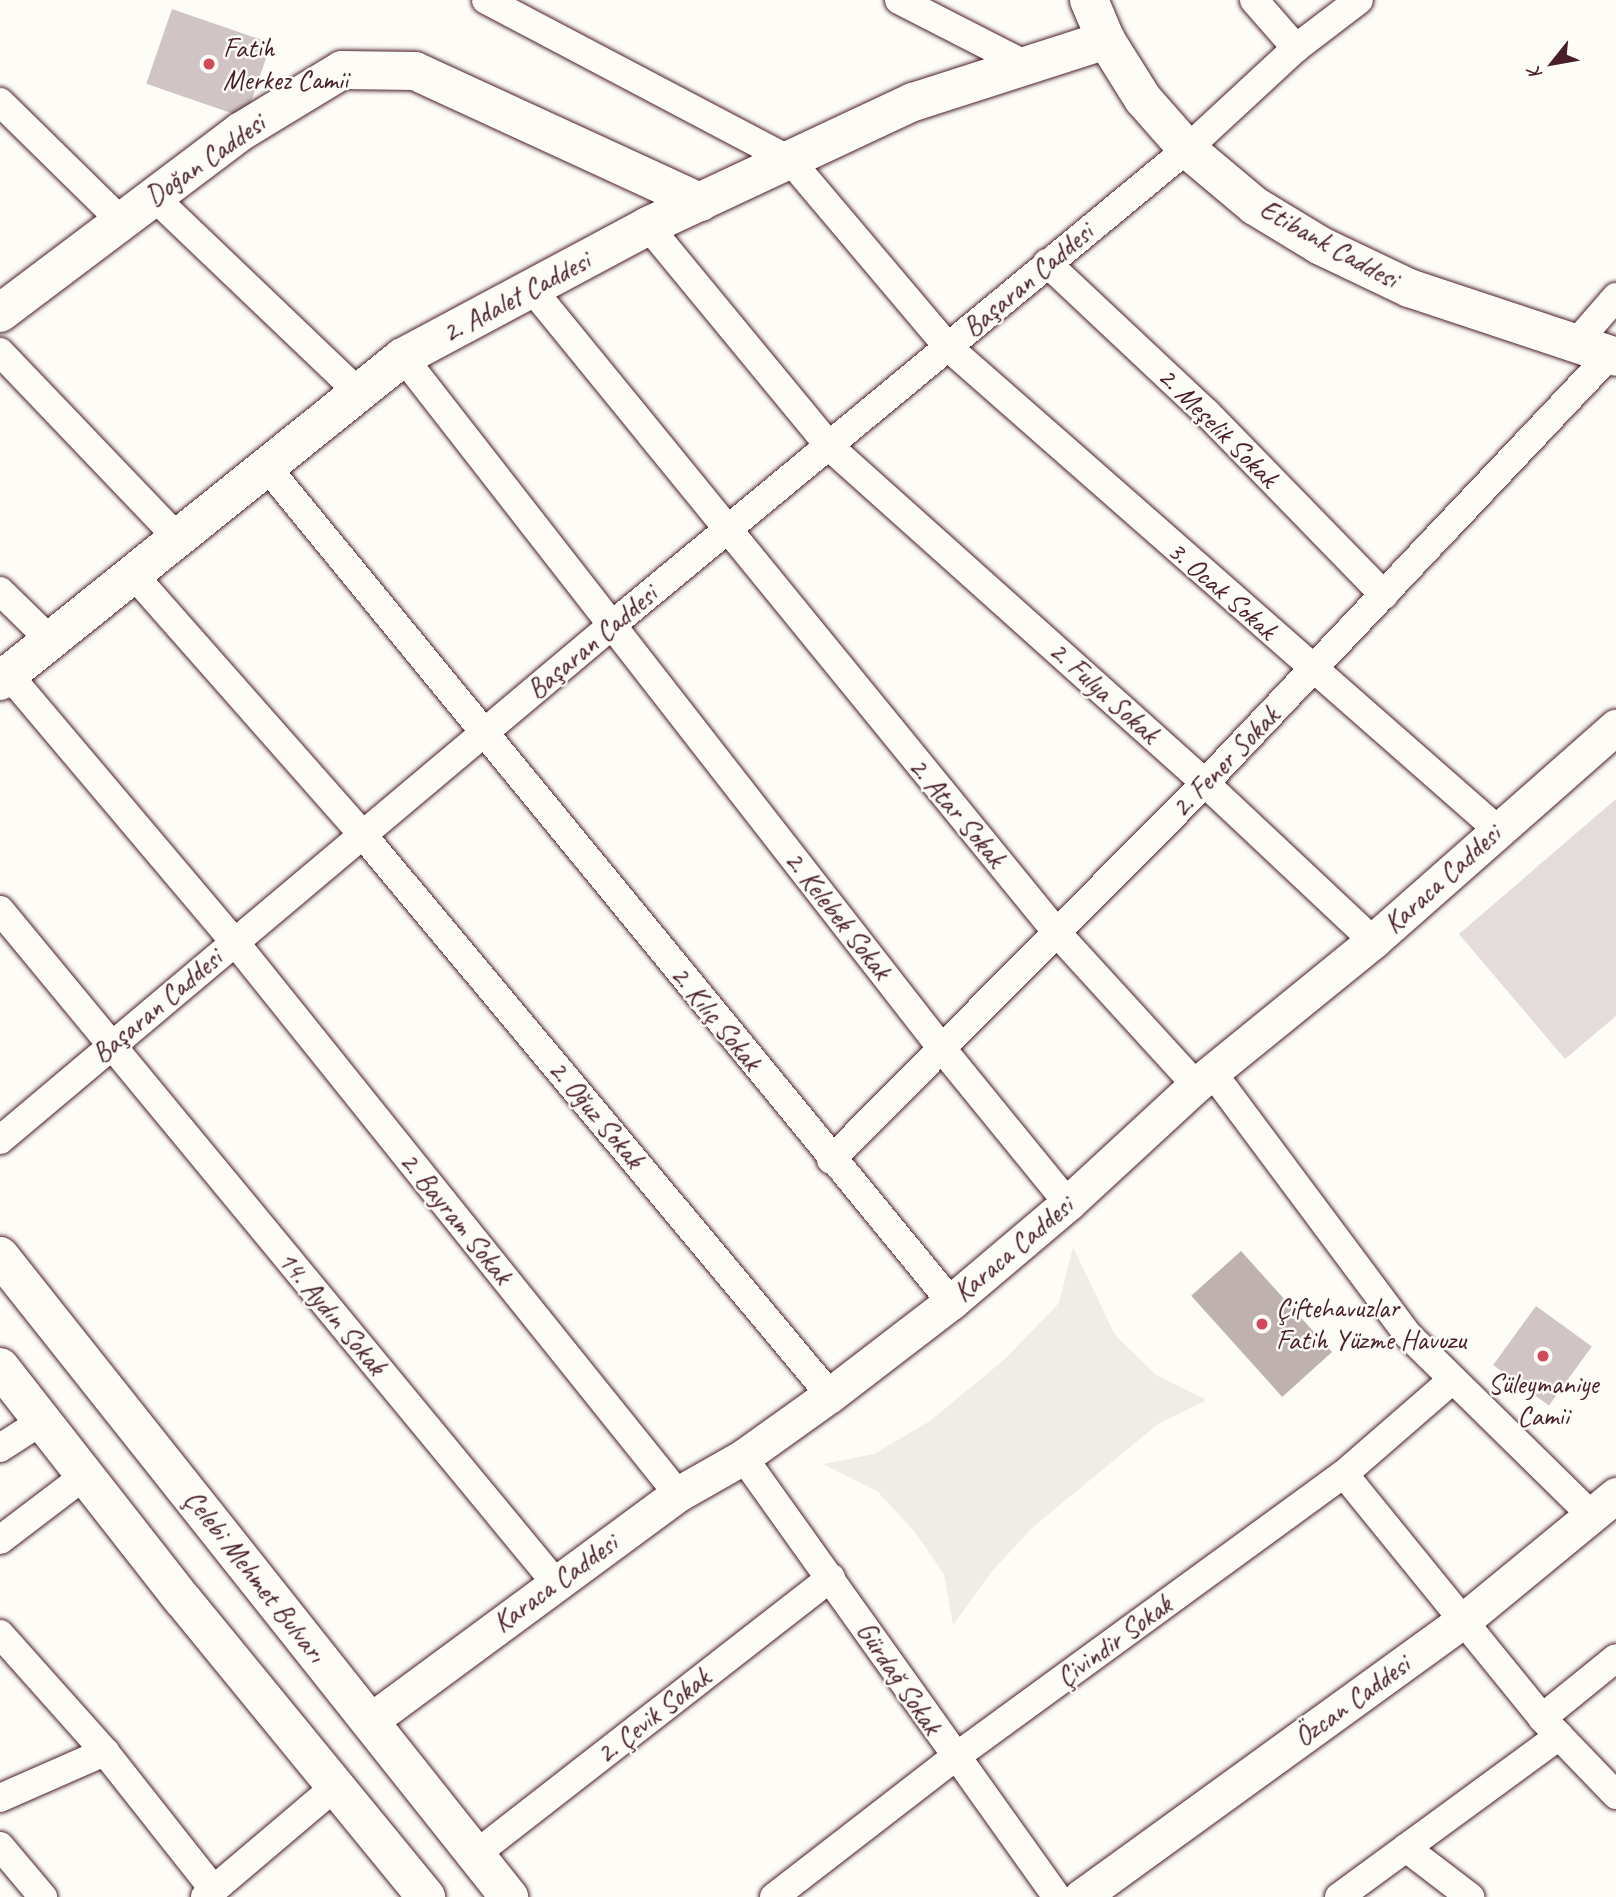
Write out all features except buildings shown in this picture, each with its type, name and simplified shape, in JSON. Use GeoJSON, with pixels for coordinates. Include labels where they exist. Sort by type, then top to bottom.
{"type":"FeatureCollection","features":[{"type":"Feature","properties":{"kind":"main road","name":"Etibank Caddesi"},"geometry":{"type":"LineString","coordinates":[[1089,0],[1106,40],[1143,99],[1187,149],[1255,206],[1321,246],[1409,288],[1601,352]]}},
{"type":"Feature","properties":{"kind":"main road","name":"2. Adalet Caddesi"},"geometry":{"type":"LineString","coordinates":[[4,678],[176,536],[403,357],[648,226],[913,102],[1030,67],[1106,40]]}},
{"type":"Feature","properties":{"kind":"main road","name":"Doğan Caddesi"},"geometry":{"type":"LineString","coordinates":[[0,313],[240,132],[342,70],[415,71],[699,202]]}},
{"type":"Feature","properties":{"kind":"main road","name":"Çelebi Mehmet Bulvarı"},"geometry":{"type":"LineString","coordinates":[[0,1256],[509,1897]]}},
{"type":"Feature","properties":{"kind":"main road"},"geometry":{"type":"LineString","coordinates":[[0,1367],[84,1476],[423,1896]]}},
{"type":"Feature","properties":{"kind":"street"},"geometry":{"type":"LineString","coordinates":[[486,0],[790,160]]}},
{"type":"Feature","properties":{"kind":"street"},"geometry":{"type":"LineString","coordinates":[[899,0],[1030,67]]}},
{"type":"Feature","properties":{"kind":"street"},"geometry":{"type":"LineString","coordinates":[[1254,0],[1296,48]]}},
{"type":"Feature","properties":{"kind":"street","name":"Başaran Caddesi"},"geometry":{"type":"LineString","coordinates":[[0,1140],[108,1045],[612,625],[831,448],[1047,263],[1187,149],[1296,48],[1359,0]]}},
{"type":"Feature","properties":{"kind":"street"},"geometry":{"type":"LineString","coordinates":[[0,102],[120,220]]}},
{"type":"Feature","properties":{"kind":"street","name":"3. Ocak Sokak"},"geometry":{"type":"LineString","coordinates":[[790,160],[948,348],[1312,670],[1498,830]]}},
{"type":"Feature","properties":{"kind":"street"},"geometry":{"type":"LineString","coordinates":[[153,197],[357,391]]}},
{"type":"Feature","properties":{"kind":"street","name":"2. Fulya Sokak"},"geometry":{"type":"LineString","coordinates":[[648,226],[831,448],[1205,783],[1373,941]]}},
{"type":"Feature","properties":{"kind":"street","name":"2. Meşelik Sokak"},"geometry":{"type":"LineString","coordinates":[[1047,263],[1207,413],[1384,595]]}},
{"type":"Feature","properties":{"kind":"street","name":"2. Atar Sokak"},"geometry":{"type":"LineString","coordinates":[[531,289],[725,532],[1058,934],[1204,1079],[1407,1334],[1451,1381],[1604,1506]]}},
{"type":"Feature","properties":{"kind":"street","name":"2. Fener Sokak"},"geometry":{"type":"LineString","coordinates":[[831,1160],[1058,934],[1384,595],[1601,352],[1616,297]]}},
{"type":"Feature","properties":{"kind":"street"},"geometry":{"type":"LineString","coordinates":[[0,352],[176,536]]}},
{"type":"Feature","properties":{"kind":"street","name":"2. Kelebek Sokak"},"geometry":{"type":"LineString","coordinates":[[403,357],[943,1050],[1068,1203]]}},
{"type":"Feature","properties":{"kind":"street","name":"2. Kılıç Sokak"},"geometry":{"type":"LineString","coordinates":[[266,466],[485,731],[831,1160],[951,1302]]}},
{"type":"Feature","properties":{"kind":"street","name":"2. Oğuz Sokak"},"geometry":{"type":"LineString","coordinates":[[132,573],[362,834],[830,1395]]}},
{"type":"Feature","properties":{"kind":"street"},"geometry":{"type":"LineString","coordinates":[[0,591],[49,639]]}},
{"type":"Feature","properties":{"kind":"street","name":"2. Bayram Sokak"},"geometry":{"type":"LineString","coordinates":[[4,678],[234,941],[678,1494]]}},
{"type":"Feature","properties":{"kind":"street","name":"Karaca Caddesi"},"geometry":{"type":"LineString","coordinates":[[370,1721],[555,1582],[678,1494],[743,1457],[830,1395],[951,1302],[1068,1203],[1204,1079],[1373,941],[1616,727]]}},
{"type":"Feature","properties":{"kind":"street","name":"14. Aydın Sokak"},"geometry":{"type":"LineString","coordinates":[[0,910],[108,1045],[555,1582]]}},
{"type":"Feature","properties":{"kind":"street","name":"Çivindir Sokak"},"geometry":{"type":"LineString","coordinates":[[774,1897],[954,1758],[1344,1474],[1451,1381]]}},
{"type":"Feature","properties":{"kind":"street"},"geometry":{"type":"LineString","coordinates":[[0,1448],[42,1421]]}},
{"type":"Feature","properties":{"kind":"street","name":"Gürdağ Sokak"},"geometry":{"type":"LineString","coordinates":[[743,1457],[831,1578],[954,1758],[1057,1897]]}},
{"type":"Feature","properties":{"kind":"street"},"geometry":{"type":"LineString","coordinates":[[1344,1474],[1551,1727],[1616,1795]]}},
{"type":"Feature","properties":{"kind":"street"},"geometry":{"type":"LineString","coordinates":[[0,1540],[84,1476]]}},
{"type":"Feature","properties":{"kind":"street","name":"Özcan Caddesi"},"geometry":{"type":"LineString","coordinates":[[1082,1897],[1464,1620],[1604,1506]]}},
{"type":"Feature","properties":{"kind":"street","name":"2. Çevik Sokak"},"geometry":{"type":"LineString","coordinates":[[476,1854],[831,1578]]}},
{"type":"Feature","properties":{"kind":"street"},"geometry":{"type":"LineString","coordinates":[[0,1634],[106,1752],[209,1894],[336,1786]]}},
{"type":"Feature","properties":{"kind":"street"},"geometry":{"type":"LineString","coordinates":[[1339,1897],[1406,1848],[1551,1727],[1616,1658]]}},
{"type":"Feature","properties":{"kind":"street"},"geometry":{"type":"LineString","coordinates":[[0,1798],[106,1752]]}},
{"type":"Feature","properties":{"kind":"street"},"geometry":{"type":"LineString","coordinates":[[0,1846],[43,1897]]}},
{"type":"Feature","properties":{"kind":"street"},"geometry":{"type":"LineString","coordinates":[[1406,1848],[1469,1897]]}},
{"type":"Feature","properties":{"kind":"shaded area"},"geometry":{"type":"Polygon","coordinates":[[[1616,799],[1616,1016],[1565,1059],[1459,934],[1616,799]]]}},
{"type":"Feature","properties":{"kind":"shaded area"},"geometry":{"type":"Polygon","coordinates":[[[1073,1247],[1115,1335],[1156,1375],[1207,1400],[1158,1424],[1033,1527],[993,1570],[953,1625],[944,1574],[914,1531],[877,1491],[823,1464],[874,1454],[930,1421],[1005,1359],[1059,1303],[1073,1247]]]}},
{"type":"Feature","properties":{"kind":"shaded area","name":"Çiftehavuzlar Fatih Yüzme Havuzu"},"geometry":{"type":"Polygon","coordinates":[[[1241,1251],[1332,1352],[1282,1397],[1191,1296],[1241,1251]]]}},
{"type":"Feature","properties":{"kind":"place","name":"Fatih Merkez Camii"},"geometry":{"type":"Point","coordinates":[209,64]}},
{"type":"Feature","properties":{"kind":"place","name":"Çiftehavuzlar Fatih Yüzme Havuzu"},"geometry":{"type":"Point","coordinates":[1262,1324]}},
{"type":"Feature","properties":{"kind":"place","name":"Süleymaniye Camii"},"geometry":{"type":"Point","coordinates":[1543,1356]}}]}
